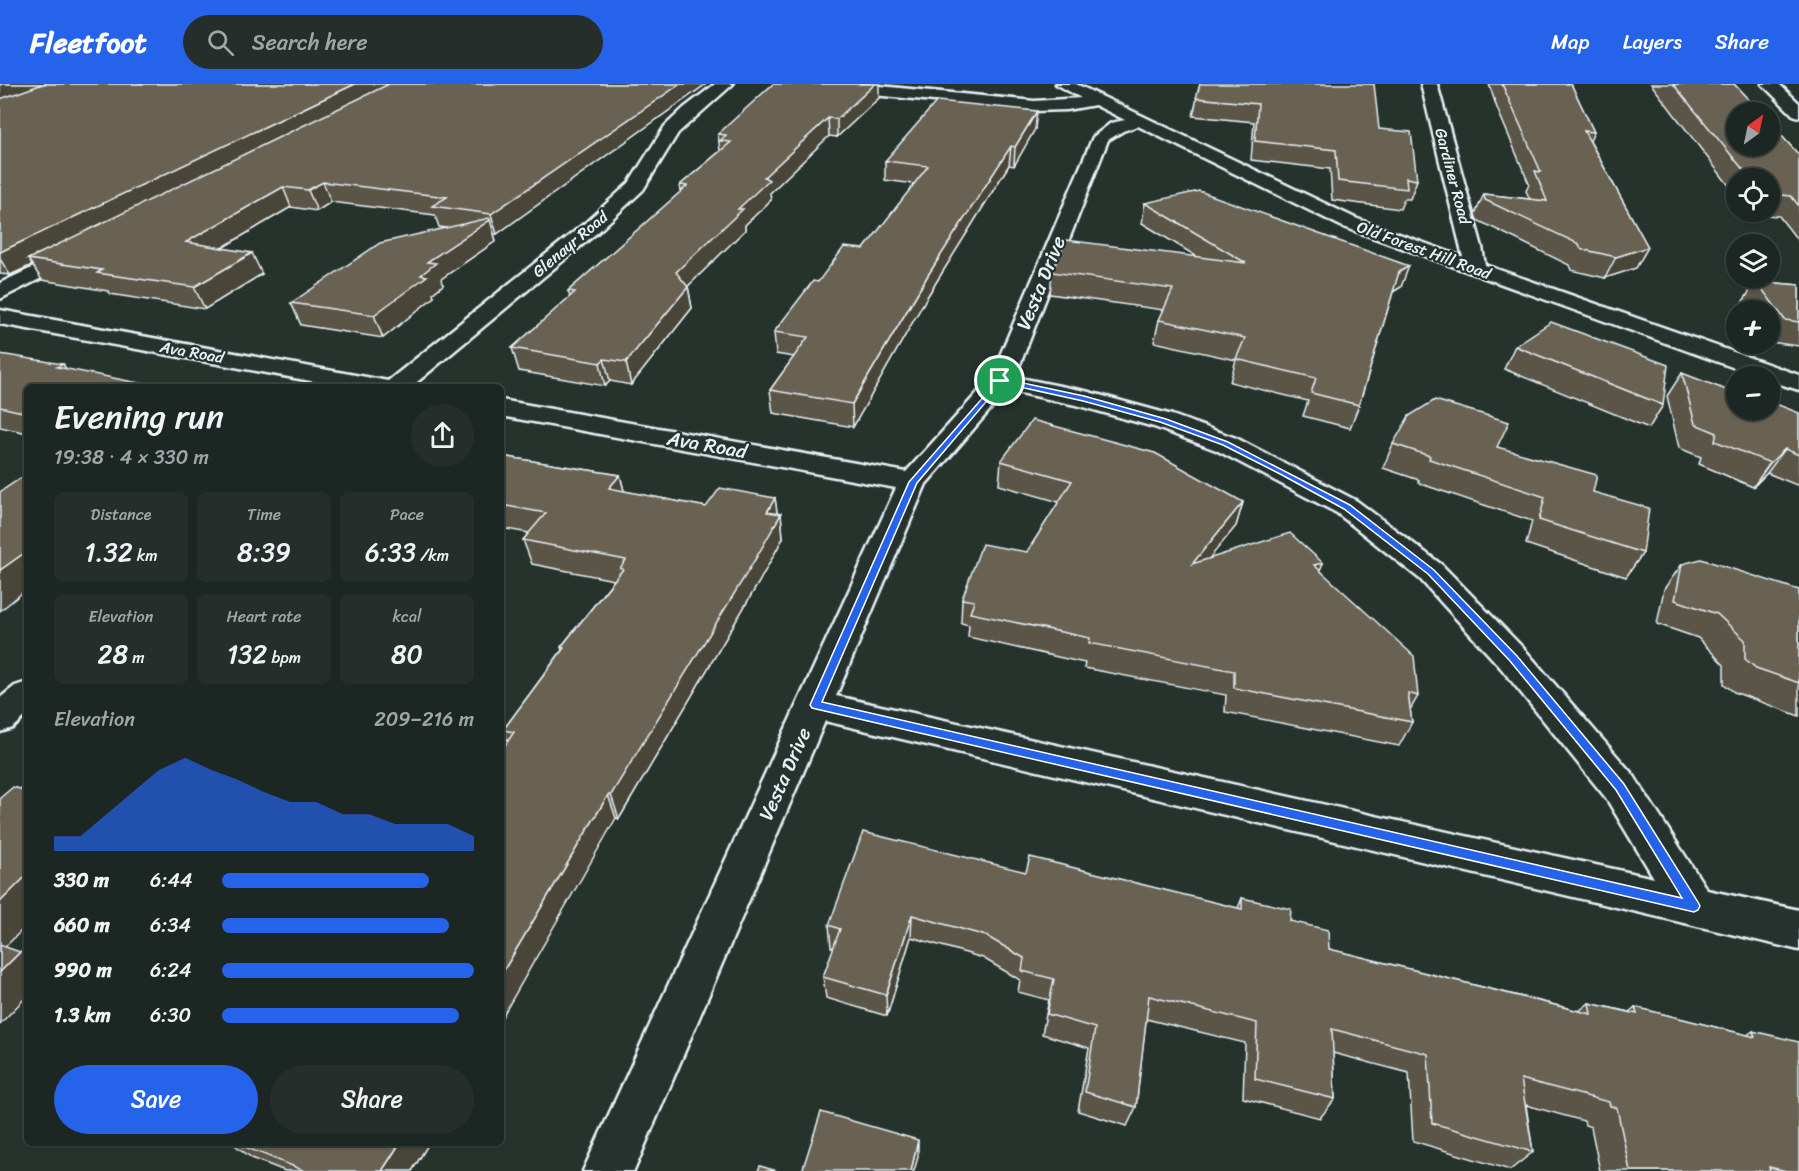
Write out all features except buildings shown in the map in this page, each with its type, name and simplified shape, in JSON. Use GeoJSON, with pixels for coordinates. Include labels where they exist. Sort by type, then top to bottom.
{"type":"FeatureCollection","features":[{"type":"Feature","properties":{"kind":"street","name":"Glenayr Road"},"geometry":{"type":"LineString","coordinates":[[400,384],[592,227],[636,186],[671,130],[690,111],[725,84]]}},
{"type":"Feature","properties":{"kind":"street"},"geometry":{"type":"LineString","coordinates":[[813,84],[1034,106],[1066,105],[1097,100]]}},
{"type":"Feature","properties":{"kind":"street","name":"Old Forest Hill Road"},"geometry":{"type":"LineString","coordinates":[[1064,84],[1348,222],[1799,383]]}},
{"type":"Feature","properties":{"kind":"street","name":"Gardiner Road"},"geometry":{"type":"LineString","coordinates":[[1429,84],[1472,247],[1475,269]]}},
{"type":"Feature","properties":{"kind":"street"},"geometry":{"type":"LineString","coordinates":[[1770,84],[1799,112]]}},
{"type":"Feature","properties":{"kind":"street","name":"Vesta Drive"},"geometry":{"type":"LineString","coordinates":[[608,1171],[913,482],[1000,381],[1101,136],[1117,127],[1140,121]]}},
{"type":"Feature","properties":{"kind":"street"},"geometry":{"type":"LineString","coordinates":[[0,292],[95,243]]}},
{"type":"Feature","properties":{"kind":"street"},"geometry":{"type":"LineString","coordinates":[[11,264],[42,270]]}},
{"type":"Feature","properties":{"kind":"street","name":"Ava Road"},"geometry":{"type":"LineString","coordinates":[[0,317],[368,384]]}},
{"type":"Feature","properties":{"kind":"street"},"geometry":{"type":"LineString","coordinates":[[1000,381],[1084,399],[1173,424],[1226,444],[1347,507],[1431,572],[1513,659],[1620,787],[1694,906]]}},
{"type":"Feature","properties":{"kind":"street","name":"Ava Road"},"geometry":{"type":"LineString","coordinates":[[504,409],[913,482]]}},
{"type":"Feature","properties":{"kind":"street"},"geometry":{"type":"LineString","coordinates":[[0,718],[24,698]]}},
{"type":"Feature","properties":{"kind":"street"},"geometry":{"type":"LineString","coordinates":[[816,705],[1799,930]]}},
{"type":"Feature","properties":{"kind":"route"},"geometry":{"type":"LineString","coordinates":[[1000,381],[1084,399],[1163,421],[1226,444],[1347,507],[1431,572],[1513,659],[1620,787],[1694,906],[816,705],[913,482],[1000,381]]}}]}
